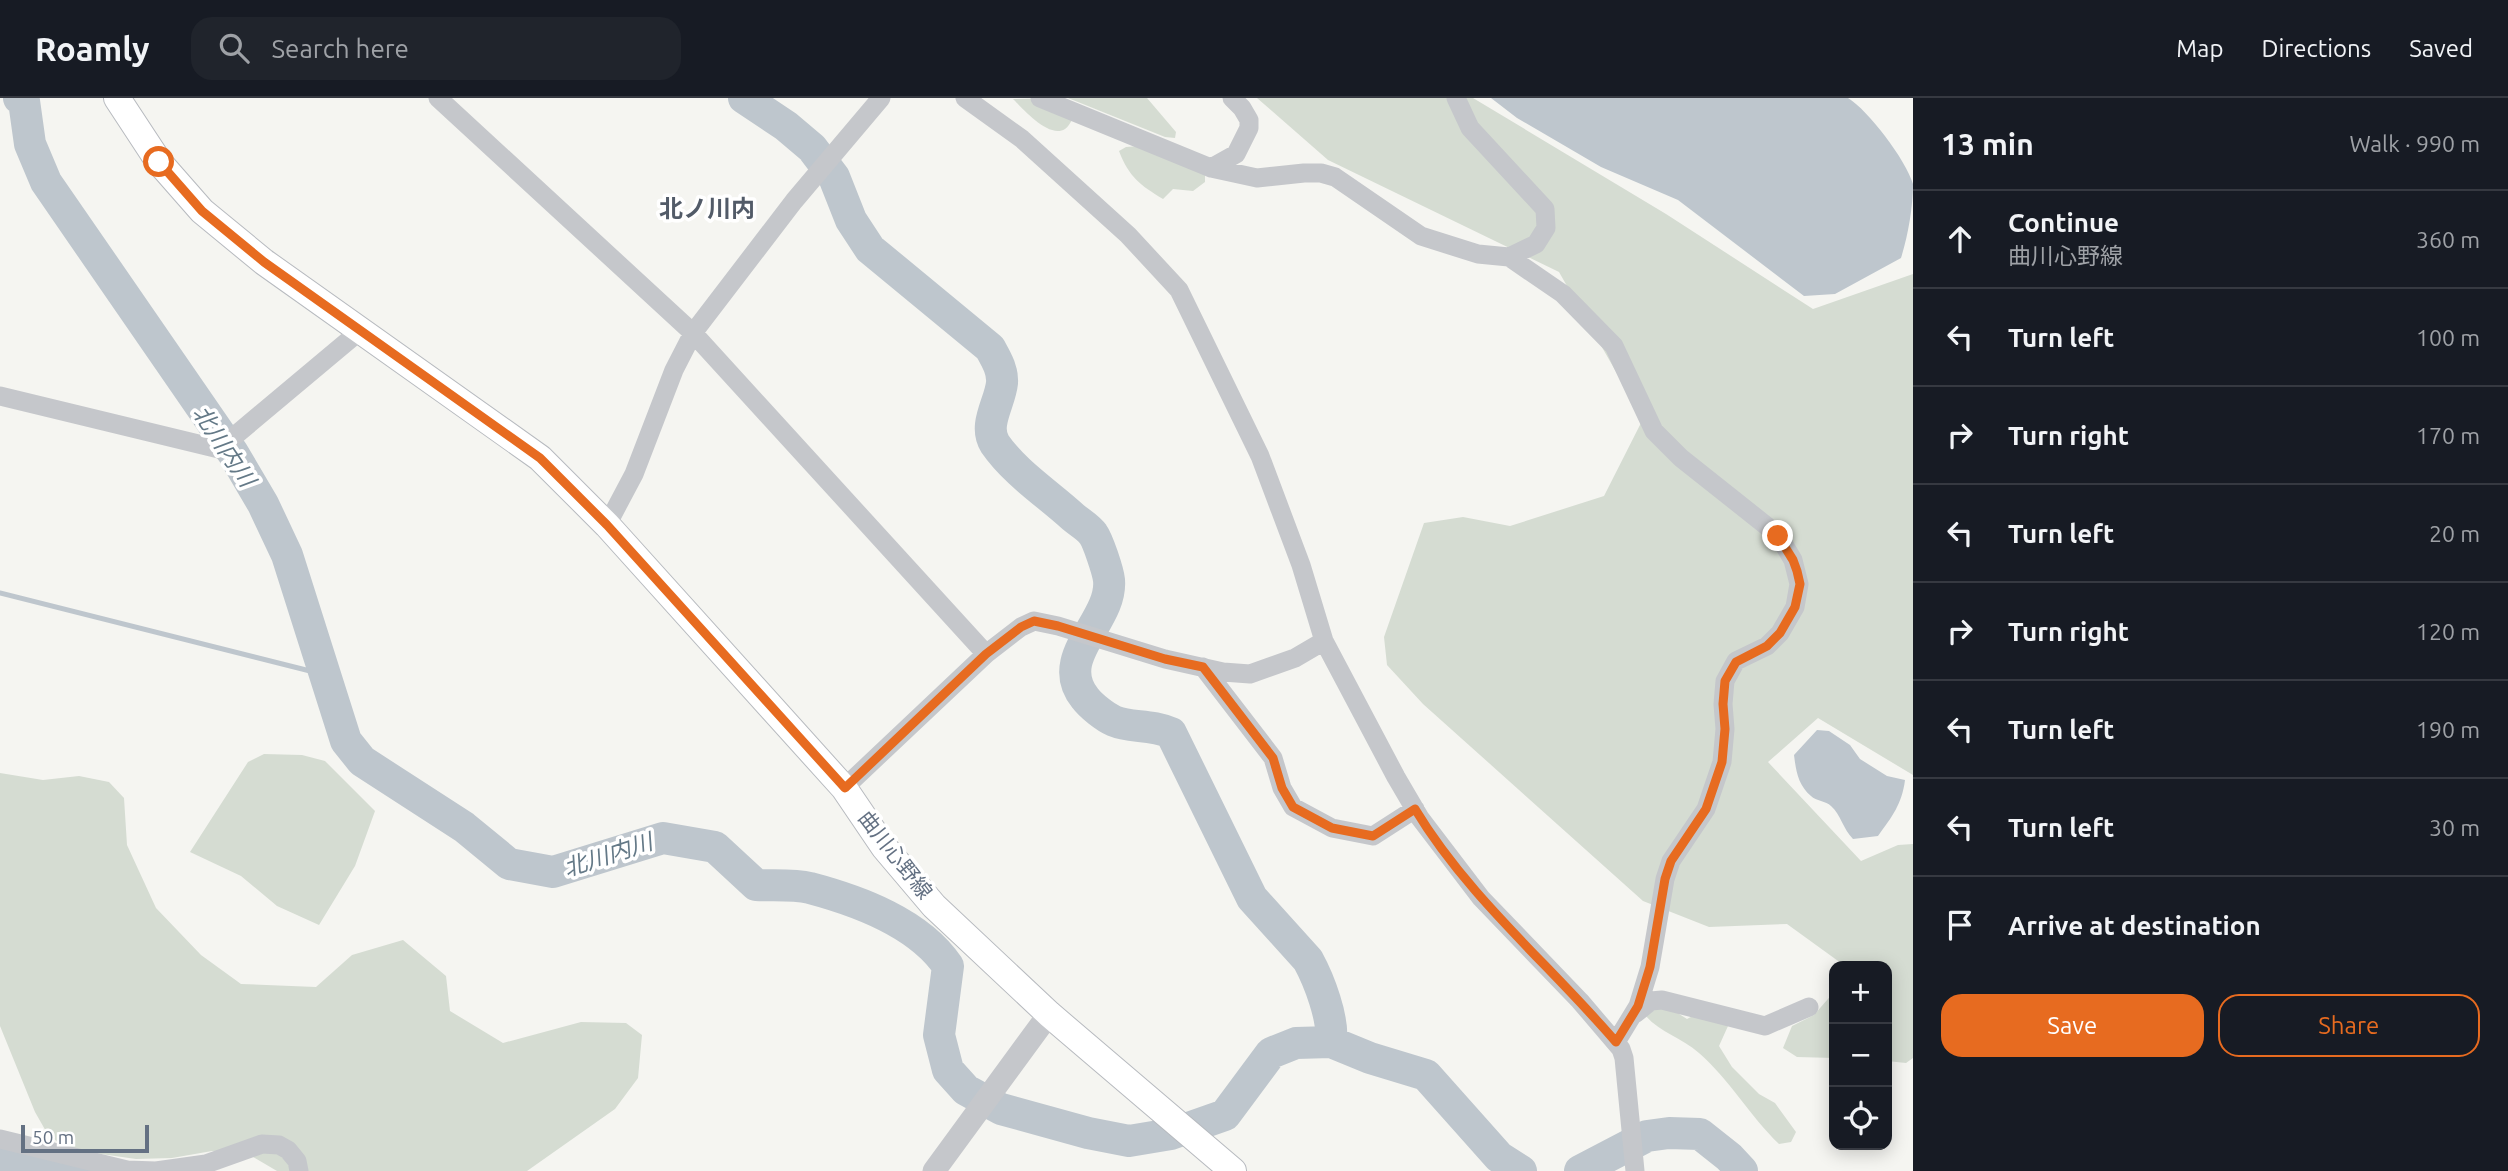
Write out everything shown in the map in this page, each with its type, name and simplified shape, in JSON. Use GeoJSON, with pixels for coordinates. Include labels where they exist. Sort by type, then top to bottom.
{"type":"FeatureCollection","features":[{"type":"Feature","properties":{"kind":"main road","name":"曲川心野線"},"geometry":{"type":"LineString","coordinates":[[117,98],[159,162],[202,211],[264,262],[540,458],[607,525],[845,788],[884,847],[934,906],[1049,1014],[1233,1171]]}},
{"type":"Feature","properties":{"kind":"street"},"geometry":{"type":"LineString","coordinates":[[438,98],[693,333],[986,654]]}},
{"type":"Feature","properties":{"kind":"street"},"geometry":{"type":"LineString","coordinates":[[607,525],[634,474],[674,370],[693,333],[794,201],[881,98]]}},
{"type":"Feature","properties":{"kind":"street"},"geometry":{"type":"LineString","coordinates":[[965,98],[1022,139],[1128,235],[1179,290],[1260,456],[1300,561],[1324,641],[1415,809],[1481,898],[1616,1042],[1624,1058],[1635,1171]]}},
{"type":"Feature","properties":{"kind":"street"},"geometry":{"type":"LineString","coordinates":[[1040,98],[1211,169],[1257,178],[1321,173],[1335,177],[1421,236],[1478,254],[1509,257],[1563,294],[1615,346],[1654,431],[1681,458],[1778,536],[1793,560],[1800,584],[1795,607],[1780,633],[1767,646],[1736,662],[1725,681],[1722,762],[1706,809],[1671,861],[1665,879],[1650,967],[1638,1006],[1616,1042]]}},
{"type":"Feature","properties":{"kind":"street"},"geometry":{"type":"LineString","coordinates":[[1211,169],[1236,154],[1249,128],[1249,120],[1232,98]]}},
{"type":"Feature","properties":{"kind":"street"},"geometry":{"type":"LineString","coordinates":[[1456,98],[1470,128],[1545,209],[1546,228],[1536,244],[1509,257]]}},
{"type":"Feature","properties":{"kind":"street"},"geometry":{"type":"LineString","coordinates":[[0,396],[219,449],[361,330]]}},
{"type":"Feature","properties":{"kind":"street"},"geometry":{"type":"LineString","coordinates":[[845,788],[986,654],[1021,627],[1034,621],[1165,659],[1250,674],[1296,658],[1324,641]]}},
{"type":"Feature","properties":{"kind":"street"},"geometry":{"type":"LineString","coordinates":[[1203,667],[1273,758],[1282,788],[1293,807],[1332,828],[1373,836],[1415,809]]}},
{"type":"Feature","properties":{"kind":"street"},"geometry":{"type":"LineString","coordinates":[[1632,1017],[1651,1001],[1662,1000],[1765,1026],[1809,1007]]}},
{"type":"Feature","properties":{"kind":"street"},"geometry":{"type":"LineString","coordinates":[[934,1171],[1049,1014]]}},
{"type":"Feature","properties":{"kind":"street"},"geometry":{"type":"LineString","coordinates":[[0,1139],[127,1170],[156,1171],[205,1164],[262,1144],[279,1145],[288,1150],[297,1161],[299,1171]]}},
{"type":"Feature","properties":{"kind":"shaded area"},"geometry":{"type":"Polygon","coordinates":[[[1061,98],[1072,120],[1066,128],[1059,131],[1044,127],[1013,99],[1061,98]]]}},
{"type":"Feature","properties":{"kind":"shaded area"},"geometry":{"type":"Polygon","coordinates":[[[1068,98],[1147,98],[1176,132],[1175,138],[1165,137],[1068,98]]]}},
{"type":"Feature","properties":{"kind":"shaded area"},"geometry":{"type":"Polygon","coordinates":[[[1257,98],[1473,98],[1666,214],[1813,309],[1913,274],[1913,775],[1818,718],[1768,762],[1861,861],[1898,845],[1913,844],[1913,1058],[1906,1063],[1892,1062],[1892,961],[1838,961],[1787,924],[1709,927],[1643,901],[1423,704],[1387,665],[1384,637],[1424,523],[1463,517],[1510,526],[1604,496],[1643,419],[1559,272],[1328,160],[1257,98]]]}},
{"type":"Feature","properties":{"kind":"shaded area"},"geometry":{"type":"Polygon","coordinates":[[[1491,98],[1848,98],[1866,113],[1885,136],[1903,162],[1913,184],[1910,221],[1901,258],[1835,294],[1804,296],[1678,200],[1601,167],[1517,118],[1491,98]]]}},
{"type":"Feature","properties":{"kind":"shaded area"},"geometry":{"type":"Polygon","coordinates":[[[1140,146],[1205,173],[1205,182],[1193,191],[1173,189],[1163,199],[1136,180],[1119,151],[1126,147],[1140,146]]]}},
{"type":"Feature","properties":{"kind":"shaded area"},"geometry":{"type":"Polygon","coordinates":[[[1817,730],[1829,731],[1850,745],[1860,759],[1887,776],[1905,780],[1899,803],[1878,836],[1853,839],[1831,806],[1813,798],[1800,782],[1794,755],[1817,730]]]}},
{"type":"Feature","properties":{"kind":"shaded area"},"geometry":{"type":"Polygon","coordinates":[[[264,754],[302,755],[325,761],[375,811],[355,866],[319,925],[277,906],[241,876],[190,852],[248,762],[264,754]]]}},
{"type":"Feature","properties":{"kind":"shaded area"},"geometry":{"type":"Polygon","coordinates":[[[0,773],[43,780],[79,776],[109,782],[124,798],[127,845],[156,908],[201,955],[241,984],[316,987],[352,955],[403,940],[446,976],[450,1011],[503,1043],[581,1022],[626,1023],[642,1035],[638,1078],[615,1109],[527,1171],[277,1171],[248,1154],[212,1151],[172,1158],[136,1159],[66,1149],[47,1133],[35,1112],[0,1026],[0,773]]]}},
{"type":"Feature","properties":{"kind":"shaded area"},"geometry":{"type":"Polygon","coordinates":[[[1829,998],[1829,1058],[1797,1057],[1783,1048],[1792,1026],[1814,1015],[1829,998]]]}},
{"type":"Feature","properties":{"kind":"shaded area"},"geometry":{"type":"Polygon","coordinates":[[[1652,1006],[1676,1012],[1687,1019],[1702,1011],[1728,1026],[1719,1046],[1732,1067],[1759,1094],[1775,1103],[1796,1132],[1791,1142],[1779,1144],[1710,1063],[1651,1021],[1645,1015],[1652,1006]]]}},
{"type":"Feature","properties":{"kind":"shaded area"},"geometry":{"type":"Polygon","coordinates":[[[0,1146],[98,1171],[0,1171],[0,1146]]]}},
{"type":"Feature","properties":{"kind":"waterway","name":"北川内川"},"geometry":{"type":"LineString","coordinates":[[19,98],[24,101],[30,144],[46,182],[233,453],[263,504],[287,555],[346,741],[362,761],[464,827],[509,864],[553,872],[663,838],[715,847],[756,885],[810,888],[868,907],[905,926],[936,951],[948,966],[939,1035],[948,1070],[966,1090],[1001,1109],[1088,1133],[1129,1141],[1171,1134],[1225,1115],[1271,1053],[1296,1043],[1331,1042],[1370,1058],[1426,1075],[1499,1157],[1521,1171]]}},
{"type":"Feature","properties":{"kind":"waterway"},"geometry":{"type":"LineString","coordinates":[[744,98],[786,126],[812,148],[834,177],[851,220],[870,249],[990,348],[1002,378],[1001,391],[991,422],[995,444],[1022,474],[1091,532],[1107,570],[1108,595],[1079,653],[1075,668],[1077,683],[1085,698],[1110,719],[1171,733],[1252,898],[1308,960],[1328,1011],[1331,1042]]}},
{"type":"Feature","properties":{"kind":"waterway"},"geometry":{"type":"LineString","coordinates":[[0,593],[326,675]]}},
{"type":"Feature","properties":{"kind":"waterway","name":"北川内川"},"geometry":{"type":"LineString","coordinates":[[1580,1171],[1647,1136],[1669,1133],[1700,1134],[1742,1171]]}},
{"type":"Feature","properties":{"kind":"district","name":"北ノ川内"},"geometry":{"type":"Point","coordinates":[707,209]}},
{"type":"Feature","properties":{"kind":"route"},"geometry":{"type":"LineString","coordinates":[[159,162],[202,211],[264,262],[540,458],[607,525],[845,788],[986,654],[1021,627],[1034,621],[1165,659],[1203,667],[1273,758],[1282,788],[1293,807],[1332,828],[1373,836],[1415,809],[1481,898],[1616,1042],[1638,1006],[1650,967],[1665,879],[1671,861],[1706,809],[1722,762],[1725,681],[1736,662],[1767,646],[1780,633],[1798,598],[1800,584],[1797,571],[1778,536]]}}]}
